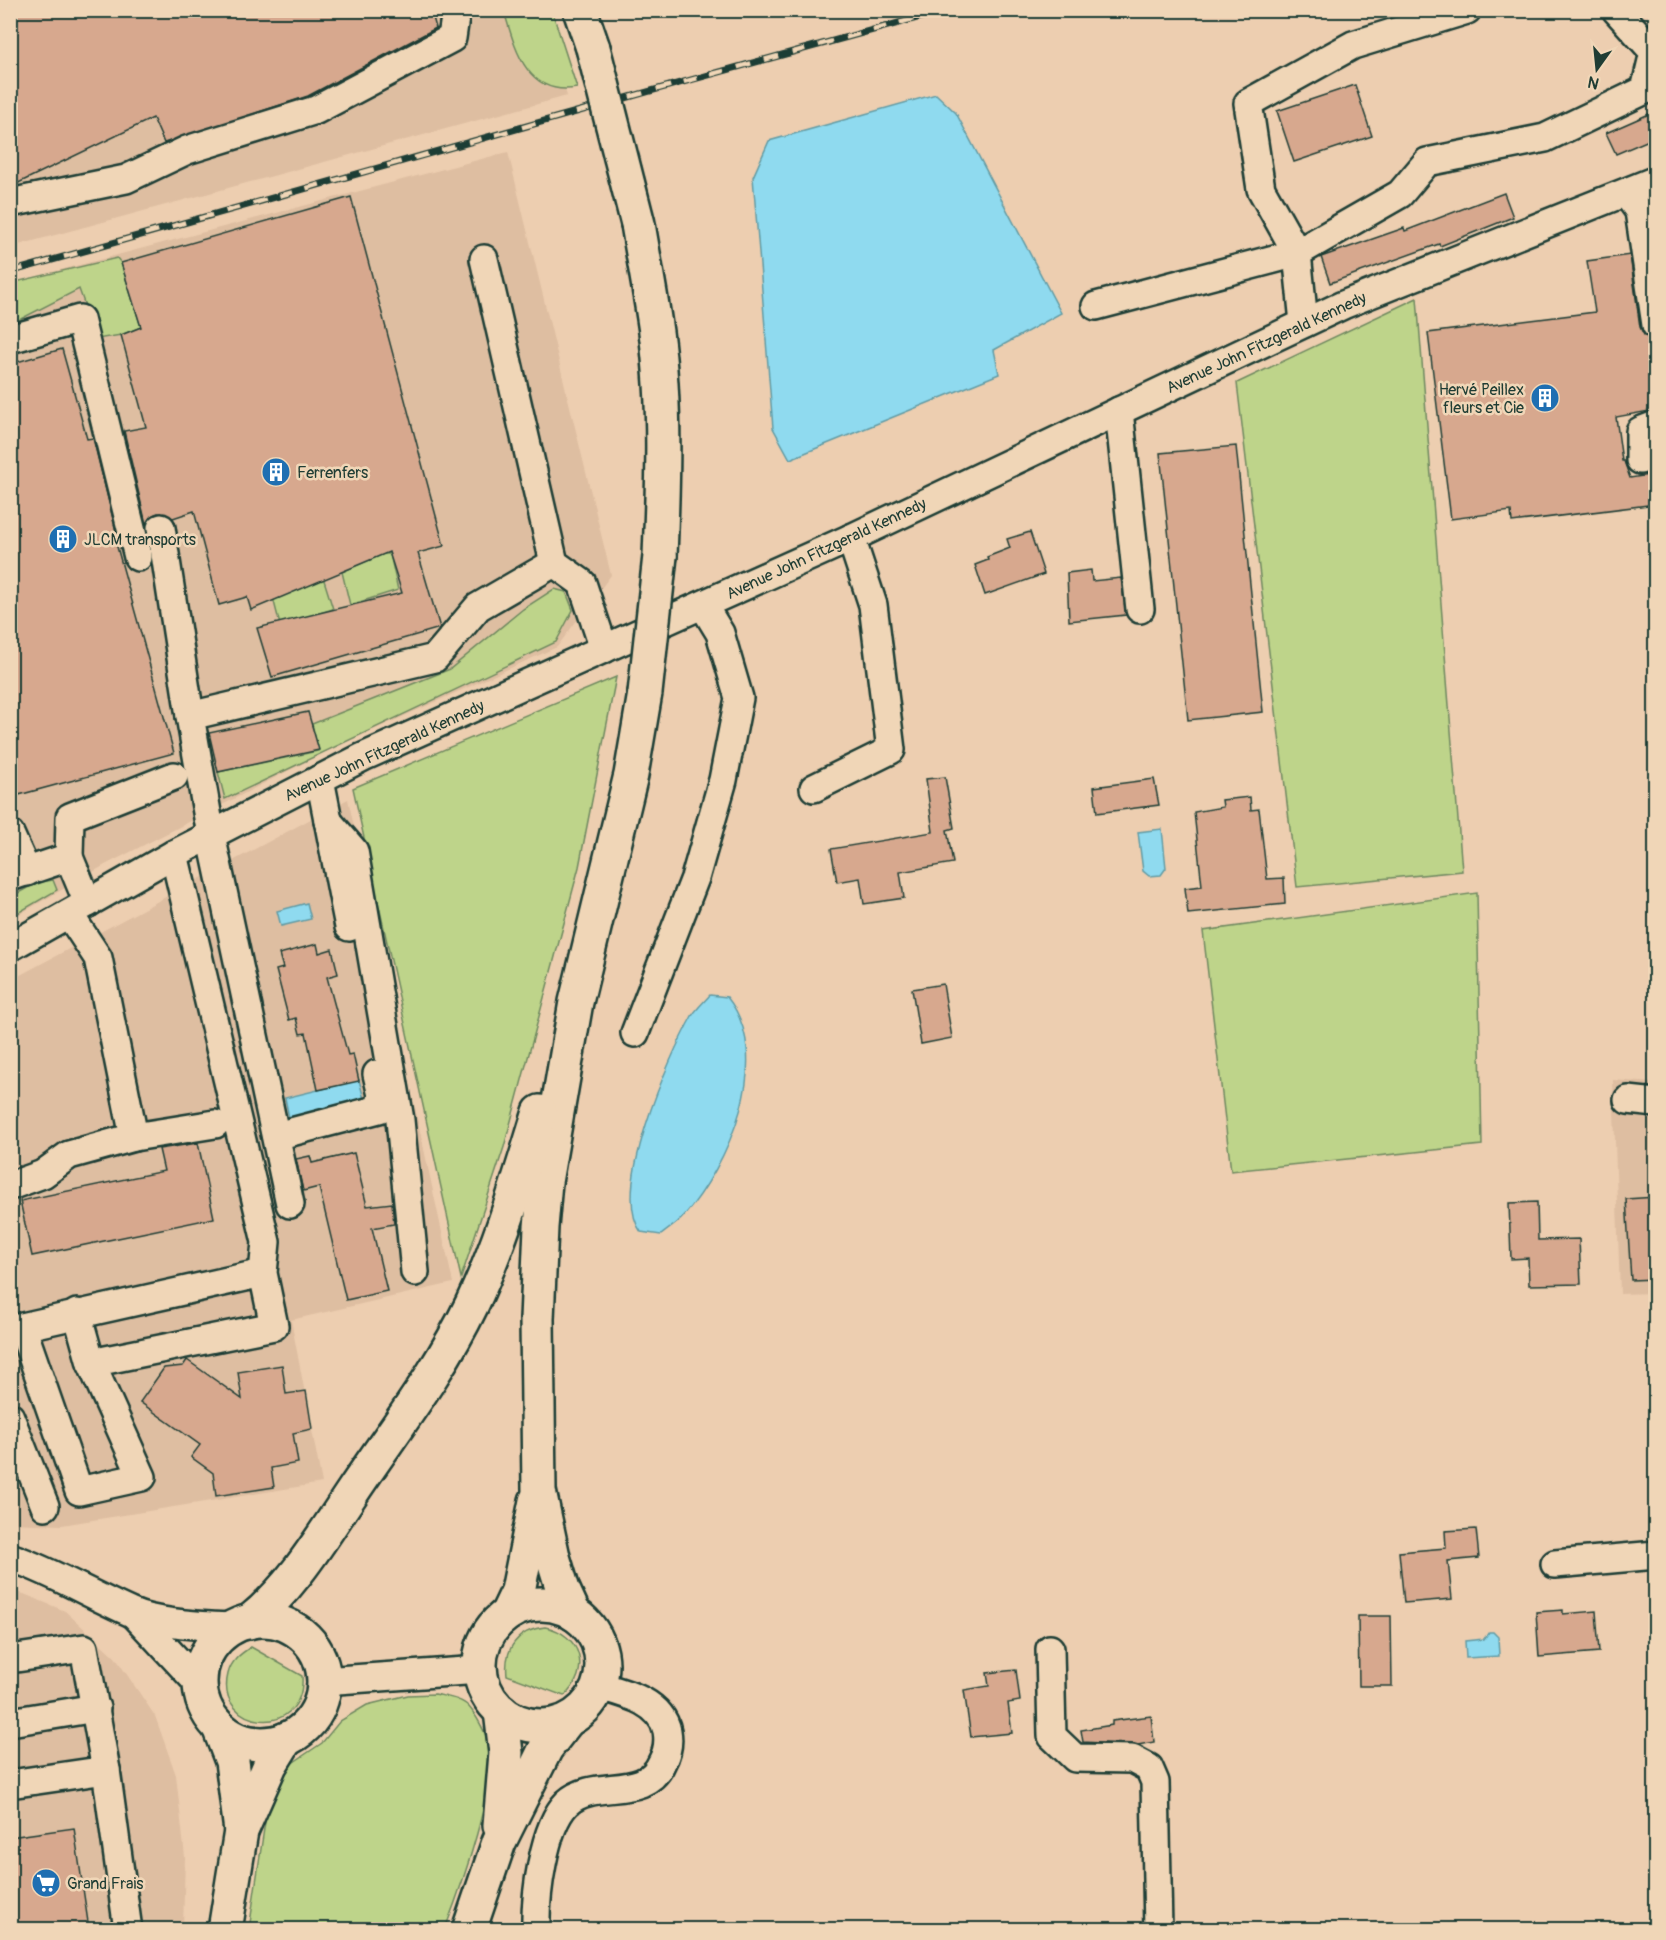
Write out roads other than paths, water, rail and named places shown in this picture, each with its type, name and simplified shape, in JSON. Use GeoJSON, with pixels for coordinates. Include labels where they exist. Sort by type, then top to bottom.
{"type":"FeatureCollection","features":[{"type":"Feature","properties":{"kind":"main road"},"geometry":{"type":"LineString","coordinates":[[574,1614],[563,1590],[553,1557],[539,1491],[537,1318],[541,1227],[545,1182],[576,1002],[631,775],[645,693],[660,556],[664,442],[656,334],[638,224],[617,136],[580,10]]}},
{"type":"Feature","properties":{"kind":"main road"},"geometry":{"type":"LineString","coordinates":[[241,1831],[232,1761],[219,1727],[205,1707],[200,1684],[201,1667],[208,1651],[218,1638],[273,1602],[317,1544],[441,1361],[472,1304],[498,1242],[576,1002]]}},
{"type":"Feature","properties":{"kind":"main road"},"geometry":{"type":"LineString","coordinates":[[539,1491],[518,1591],[507,1614],[490,1632],[482,1650],[480,1670],[484,1689],[510,1718],[528,1725],[548,1726],[567,1721]]}},
{"type":"Feature","properties":{"kind":"main road"},"geometry":{"type":"LineString","coordinates":[[469,1929],[499,1842],[546,1748],[567,1721],[582,1710],[599,1686],[602,1660],[598,1642],[588,1626],[574,1614],[557,1606],[539,1604],[507,1614]]}},
{"type":"Feature","properties":{"kind":"main road"},"geometry":{"type":"LineString","coordinates":[[219,1727],[234,1737],[250,1743],[268,1744],[286,1739],[299,1732],[318,1709],[324,1689],[317,1654],[296,1630],[281,1623],[265,1620],[241,1624]]}},
{"type":"Feature","properties":{"kind":"main road"},"geometry":{"type":"LineString","coordinates":[[499,1842],[506,1753],[501,1710]]}},
{"type":"Feature","properties":{"kind":"main road"},"geometry":{"type":"LineString","coordinates":[[225,1929],[241,1831],[270,1765],[286,1739]]}},
{"type":"Feature","properties":{"kind":"street"},"geometry":{"type":"LineString","coordinates":[[10,203],[126,179],[187,150],[316,110],[453,38],[456,10]]}},
{"type":"Feature","properties":{"kind":"street"},"geometry":{"type":"LineString","coordinates":[[1304,323],[1297,253],[1261,189],[1248,103],[1353,45],[1467,10]]}},
{"type":"Feature","properties":{"kind":"street"},"geometry":{"type":"LineString","coordinates":[[1096,306],[1297,253],[1400,194],[1427,162],[1545,138],[1645,90],[1654,51],[1616,10]]}},
{"type":"Feature","properties":{"kind":"street","name":"Avenue John Fitzgerald Kennedy"},"geometry":{"type":"LineString","coordinates":[[10,947],[174,854],[363,757],[851,538],[1343,304],[1656,180]]}},
{"type":"Feature","properties":{"kind":"street"},"geometry":{"type":"LineString","coordinates":[[1626,193],[1640,211],[1656,325]]}},
{"type":"Feature","properties":{"kind":"street"},"geometry":{"type":"LineString","coordinates":[[484,259],[554,563],[582,583],[604,649]]}},
{"type":"Feature","properties":{"kind":"street"},"geometry":{"type":"LineString","coordinates":[[10,339],[80,319],[138,557]]}},
{"type":"Feature","properties":{"kind":"street"},"geometry":{"type":"LineString","coordinates":[[1119,411],[1140,609]]}},
{"type":"Feature","properties":{"kind":"street"},"geometry":{"type":"LineString","coordinates":[[1640,460],[1640,431],[1656,425]]}},
{"type":"Feature","properties":{"kind":"street"},"geometry":{"type":"LineString","coordinates":[[161,528],[211,835],[290,1204]]}},
{"type":"Feature","properties":{"kind":"street"},"geometry":{"type":"LineString","coordinates":[[814,788],[891,750],[873,605],[851,538]]}},
{"type":"Feature","properties":{"kind":"street"},"geometry":{"type":"LineString","coordinates":[[190,716],[435,658],[478,607],[554,563]]}},
{"type":"Feature","properties":{"kind":"street"},"geometry":{"type":"LineString","coordinates":[[635,1033],[695,878],[723,780],[739,698],[720,633],[703,604]]}},
{"type":"Feature","properties":{"kind":"street"},"geometry":{"type":"LineString","coordinates":[[134,1137],[98,958],[79,908],[69,857],[70,817],[174,776]]}},
{"type":"Feature","properties":{"kind":"street"},"geometry":{"type":"LineString","coordinates":[[276,1136],[379,1109],[382,1095],[320,779]]}},
{"type":"Feature","properties":{"kind":"street"},"geometry":{"type":"LineString","coordinates":[[328,820],[354,851],[400,1120],[415,1272]]}},
{"type":"Feature","properties":{"kind":"street"},"geometry":{"type":"LineString","coordinates":[[10,834],[19,875],[69,857]]}},
{"type":"Feature","properties":{"kind":"street"},"geometry":{"type":"LineString","coordinates":[[91,1364],[274,1326],[263,1273],[266,1242],[174,854]]}},
{"type":"Feature","properties":{"kind":"street"},"geometry":{"type":"LineString","coordinates":[[1628,1100],[1656,1103]]}},
{"type":"Feature","properties":{"kind":"street"},"geometry":{"type":"LineString","coordinates":[[10,1186],[43,1174],[69,1155],[134,1137],[215,1124]]}},
{"type":"Feature","properties":{"kind":"street"},"geometry":{"type":"LineString","coordinates":[[77,1313],[91,1364],[142,1477],[79,1491],[22,1327],[77,1313],[263,1273]]}},
{"type":"Feature","properties":{"kind":"street"},"geometry":{"type":"LineString","coordinates":[[10,1417],[45,1506]]}},
{"type":"Feature","properties":{"kind":"street"},"geometry":{"type":"LineString","coordinates":[[1555,1563],[1656,1555]]}},
{"type":"Feature","properties":{"kind":"street"},"geometry":{"type":"LineString","coordinates":[[10,1557],[45,1569],[134,1614],[200,1626],[241,1624]]}},
{"type":"Feature","properties":{"kind":"street"},"geometry":{"type":"LineString","coordinates":[[134,1614],[200,1684]]}},
{"type":"Feature","properties":{"kind":"street"},"geometry":{"type":"LineString","coordinates":[[10,1659],[84,1648],[106,1770],[128,1929]]}},
{"type":"Feature","properties":{"kind":"street"},"geometry":{"type":"LineString","coordinates":[[1050,1650],[1052,1736],[1075,1758],[1132,1759],[1149,1768],[1155,1782],[1158,1929]]}},
{"type":"Feature","properties":{"kind":"street"},"geometry":{"type":"LineString","coordinates":[[323,1681],[480,1670]]}},
{"type":"Feature","properties":{"kind":"street"},"geometry":{"type":"LineString","coordinates":[[536,1929],[542,1868],[555,1822],[567,1804],[584,1792],[601,1788],[630,1788],[646,1781],[659,1769],[667,1752],[667,1730],[657,1712],[642,1700],[599,1686]]}},
{"type":"Feature","properties":{"kind":"street"},"geometry":{"type":"LineString","coordinates":[[10,1722],[96,1708]]}},
{"type":"Feature","properties":{"kind":"street"},"geometry":{"type":"LineString","coordinates":[[10,1784],[106,1770]]}},
{"type":"Feature","properties":{"kind":"water"},"geometry":{"type":"Polygon","coordinates":[[[936,94],[956,113],[1061,313],[994,350],[999,374],[790,459],[773,428],[753,177],[769,141],[936,94]]]}},
{"type":"Feature","properties":{"kind":"water"},"geometry":{"type":"Polygon","coordinates":[[[1162,829],[1166,868],[1161,875],[1149,876],[1143,871],[1138,832],[1162,829]]]}},
{"type":"Feature","properties":{"kind":"water"},"geometry":{"type":"Polygon","coordinates":[[[307,903],[311,919],[281,926],[277,911],[307,903]]]}},
{"type":"Feature","properties":{"kind":"water"},"geometry":{"type":"Polygon","coordinates":[[[710,995],[727,997],[741,1022],[747,1050],[746,1080],[740,1110],[730,1141],[716,1169],[683,1217],[661,1235],[641,1232],[633,1213],[633,1187],[637,1156],[646,1124],[682,1035],[694,1013],[710,995]]]}},
{"type":"Feature","properties":{"kind":"water"},"geometry":{"type":"Polygon","coordinates":[[[359,1080],[364,1099],[289,1118],[285,1098],[359,1080]]]}},
{"type":"Feature","properties":{"kind":"water"},"geometry":{"type":"Polygon","coordinates":[[[1489,1632],[1493,1632],[1498,1637],[1499,1656],[1466,1658],[1465,1641],[1484,1639],[1489,1632]]]}},
{"type":"Feature","properties":{"kind":"railway"},"geometry":{"type":"LineString","coordinates":[[10,272],[946,10]]}},
{"type":"Feature","properties":{"kind":"place","name":"Hervé Peillex fleurs et Cie"},"geometry":{"type":"Point","coordinates":[1545,398]}},
{"type":"Feature","properties":{"kind":"place","name":"Ferrenfers"},"geometry":{"type":"Point","coordinates":[276,472]}},
{"type":"Feature","properties":{"kind":"place","name":"JLCM transports"},"geometry":{"type":"Point","coordinates":[63,539]}},
{"type":"Feature","properties":{"kind":"place","name":"Grand Frais"},"geometry":{"type":"Point","coordinates":[46,1883]}}]}
